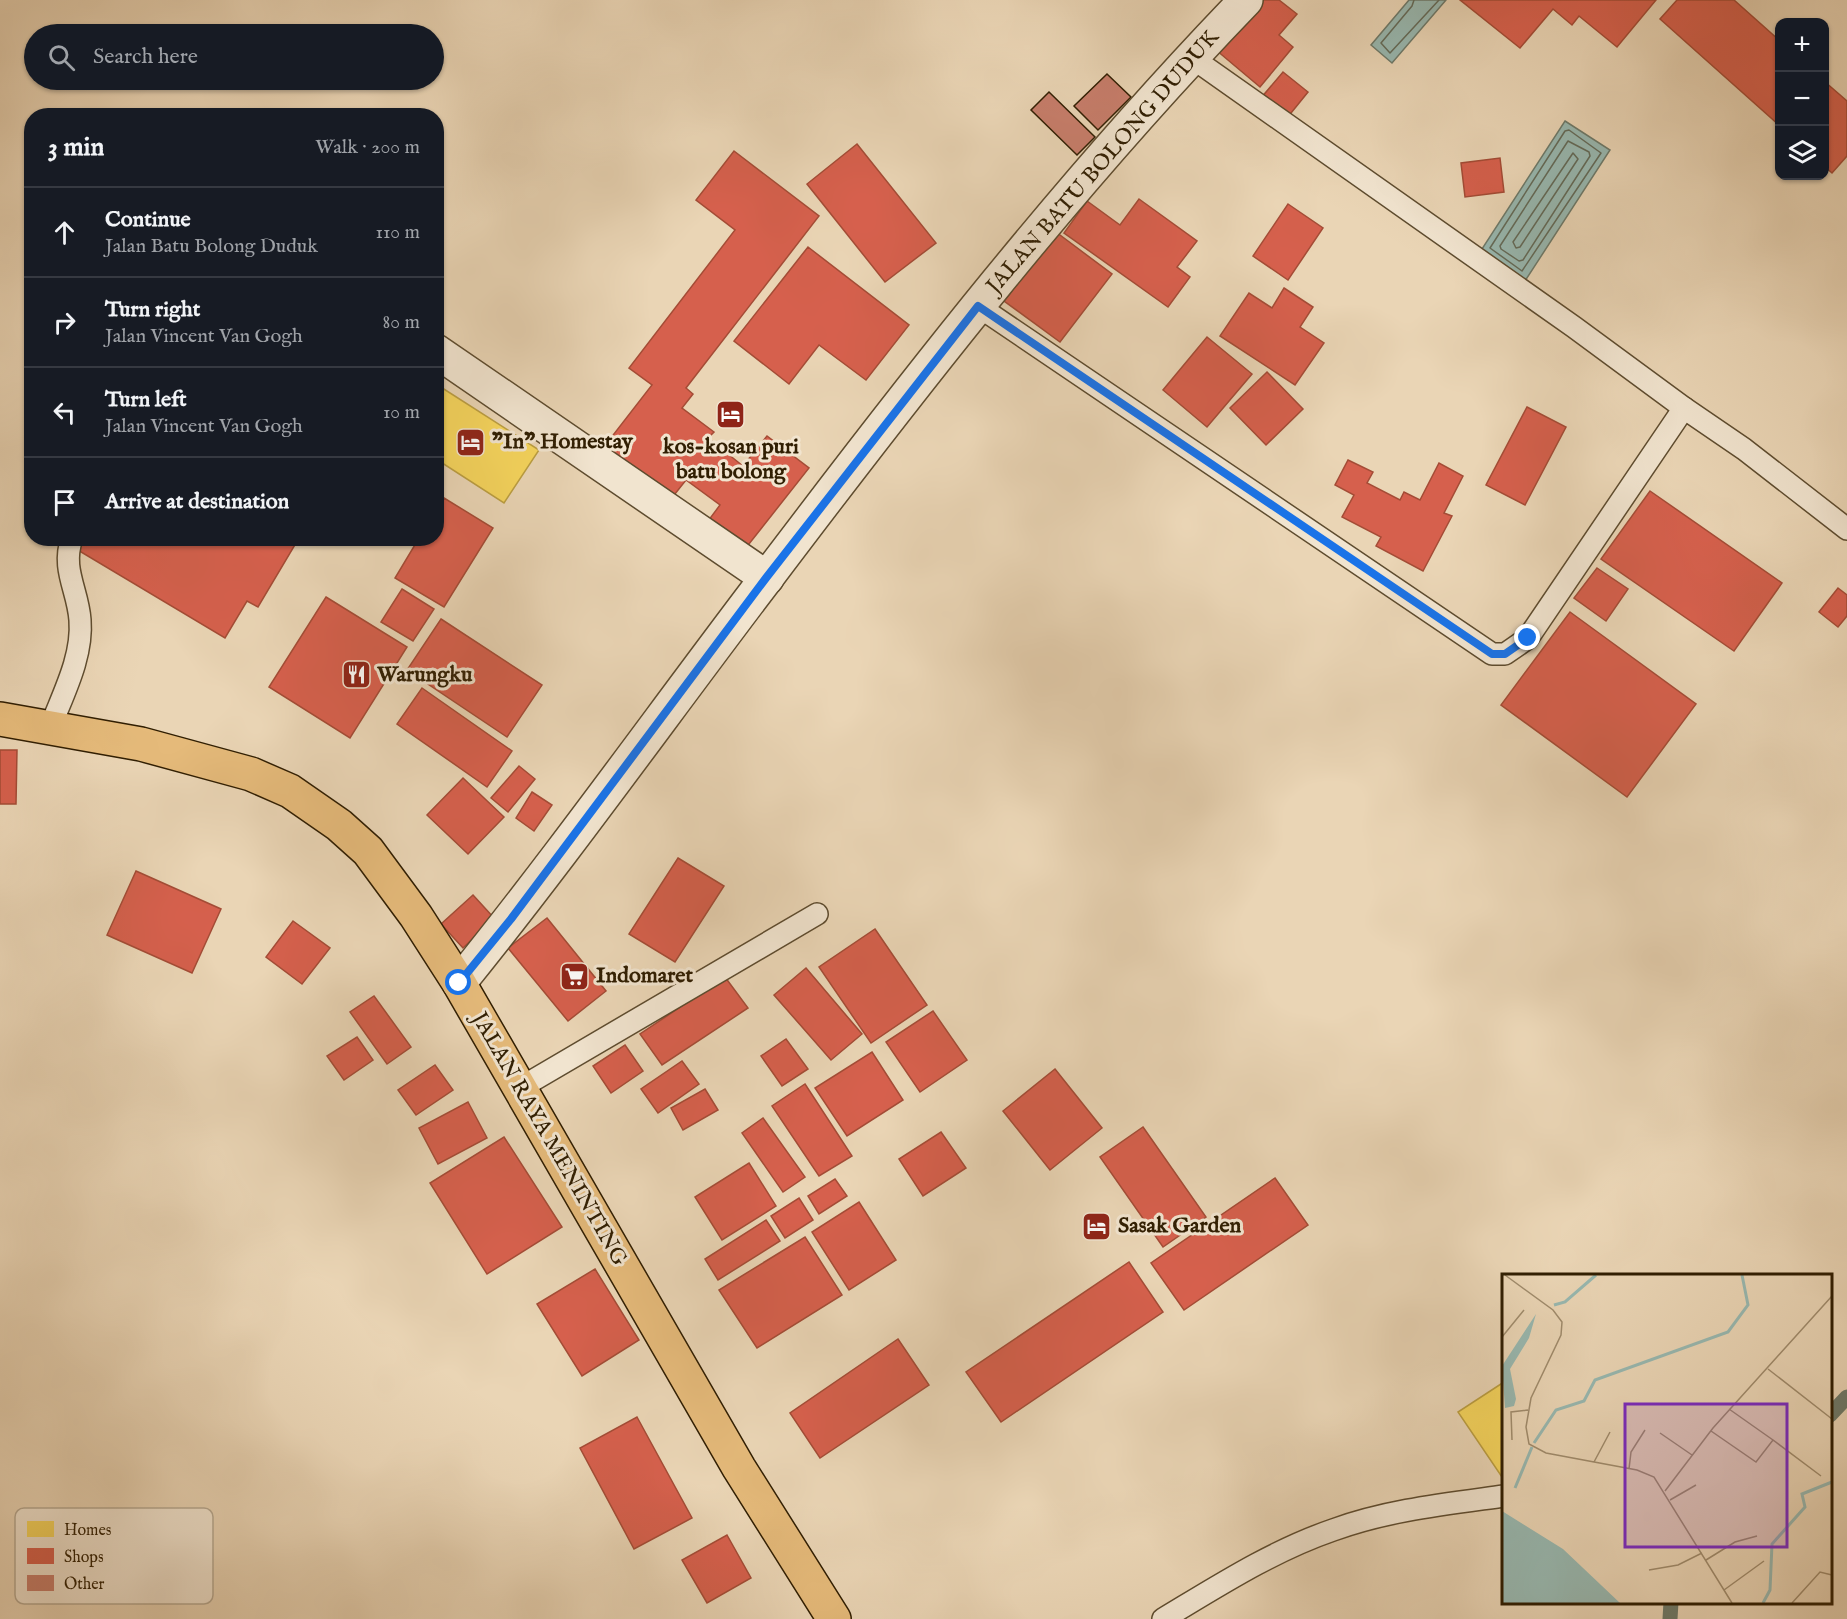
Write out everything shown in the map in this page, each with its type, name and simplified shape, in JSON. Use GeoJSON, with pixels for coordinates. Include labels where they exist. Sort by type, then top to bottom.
{"type":"FeatureCollection","features":[{"type":"Feature","properties":{"kind":"highway","name":"JALAN RAYA MENINTING"},"geometry":{"type":"LineString","coordinates":[[0,719],[141,744],[251,774],[290,791],[339,825],[368,850],[416,916],[459,983],[733,1458],[834,1619]]}},
{"type":"Feature","properties":{"kind":"street","name":"JALAN BATU BOLONG DUDUK"},"geometry":{"type":"LineString","coordinates":[[459,983],[511,919],[766,578],[978,306],[1191,57],[1246,0]]}},
{"type":"Feature","properties":{"kind":"street"},"geometry":{"type":"LineString","coordinates":[[444,357],[766,578]]}},
{"type":"Feature","properties":{"kind":"lane"},"geometry":{"type":"LineString","coordinates":[[1191,57],[1744,449],[1847,529]]}},
{"type":"Feature","properties":{"kind":"lane"},"geometry":{"type":"LineString","coordinates":[[978,306],[1492,654],[1505,654],[1528,638],[1684,408]]}},
{"type":"Feature","properties":{"kind":"lane"},"geometry":{"type":"LineString","coordinates":[[50,728],[75,663],[80,636],[80,621],[67,563],[70,546]]}},
{"type":"Feature","properties":{"kind":"lane"},"geometry":{"type":"LineString","coordinates":[[520,1088],[817,914]]}},
{"type":"Feature","properties":{"kind":"lane"},"geometry":{"type":"LineString","coordinates":[[1163,1619],[1257,1563],[1333,1530],[1394,1512],[1502,1496]]}},
{"type":"Feature","properties":{"kind":"water"},"geometry":{"type":"Polygon","coordinates":[[[1409,0],[1446,0],[1392,63],[1371,45],[1409,0]]]}},
{"type":"Feature","properties":{"kind":"water"},"geometry":{"type":"Polygon","coordinates":[[[1565,121],[1610,150],[1525,281],[1480,252],[1565,121]]]}},
{"type":"Feature","properties":{"kind":"building: Homes"},"geometry":{"type":"Polygon","coordinates":[[[444,389],[539,450],[504,503],[444,464],[444,389]]]}},
{"type":"Feature","properties":{"kind":"building: Homes"},"geometry":{"type":"Polygon","coordinates":[[[1502,1383],[1502,1477],[1458,1412],[1502,1383]]]}},
{"type":"Feature","properties":{"kind":"building: Shops"},"geometry":{"type":"Polygon","coordinates":[[[1258,0],[1279,0],[1297,14],[1279,35],[1293,47],[1260,87],[1216,50],[1258,0]]]}},
{"type":"Feature","properties":{"kind":"building: Shops"},"geometry":{"type":"Polygon","coordinates":[[[1460,0],[1656,0],[1617,47],[1579,16],[1572,25],[1553,9],[1520,48],[1460,0]]]}},
{"type":"Feature","properties":{"kind":"building: Shops"},"geometry":{"type":"Polygon","coordinates":[[[1677,0],[1734,0],[1775,37],[1775,122],[1660,19],[1677,0]]]}},
{"type":"Feature","properties":{"kind":"building: Shops"},"geometry":{"type":"Polygon","coordinates":[[[1283,72],[1308,92],[1287,118],[1261,98],[1283,72]]]}},
{"type":"Feature","properties":{"kind":"building: Shops"},"geometry":{"type":"Polygon","coordinates":[[[1829,85],[1847,101],[1847,156],[1832,173],[1829,170],[1829,85]]]}},
{"type":"Feature","properties":{"kind":"building: Shops"},"geometry":{"type":"Polygon","coordinates":[[[857,144],[936,243],[885,282],[807,184],[857,144]]]}},
{"type":"Feature","properties":{"kind":"building: Shops"},"geometry":{"type":"Polygon","coordinates":[[[734,151],[819,216],[686,388],[693,394],[682,408],[714,432],[708,438],[743,466],[767,436],[809,468],[745,549],[708,521],[720,505],[686,480],[671,499],[603,448],[652,385],[629,368],[735,230],[696,200],[734,151]]]}},
{"type":"Feature","properties":{"kind":"building: Shops"},"geometry":{"type":"Polygon","coordinates":[[[1500,158],[1504,192],[1465,197],[1461,163],[1500,158]]]}},
{"type":"Feature","properties":{"kind":"building: Shops"},"geometry":{"type":"Polygon","coordinates":[[[1139,199],[1197,241],[1177,267],[1190,277],[1168,307],[1064,233],[1087,201],[1120,225],[1139,199]]]}},
{"type":"Feature","properties":{"kind":"building: Shops"},"geometry":{"type":"Polygon","coordinates":[[[1288,204],[1323,228],[1288,280],[1253,256],[1288,204]]]}},
{"type":"Feature","properties":{"kind":"building: Shops"},"geometry":{"type":"Polygon","coordinates":[[[1056,232],[1112,274],[1060,342],[1004,301],[1056,232]]]}},
{"type":"Feature","properties":{"kind":"building: Shops"},"geometry":{"type":"Polygon","coordinates":[[[808,247],[909,325],[866,380],[819,345],[789,384],[734,341],[808,247]]]}},
{"type":"Feature","properties":{"kind":"building: Shops"},"geometry":{"type":"Polygon","coordinates":[[[1284,288],[1313,307],[1300,327],[1324,343],[1295,385],[1220,336],[1249,293],[1272,308],[1284,288]]]}},
{"type":"Feature","properties":{"kind":"building: Shops"},"geometry":{"type":"Polygon","coordinates":[[[1207,337],[1252,374],[1207,427],[1163,390],[1207,337]]]}},
{"type":"Feature","properties":{"kind":"building: Shops"},"geometry":{"type":"Polygon","coordinates":[[[1267,372],[1303,409],[1266,445],[1230,408],[1267,372]]]}},
{"type":"Feature","properties":{"kind":"building: Shops"},"geometry":{"type":"Polygon","coordinates":[[[1527,407],[1566,427],[1525,505],[1486,485],[1527,407]]]}},
{"type":"Feature","properties":{"kind":"building: Shops"},"geometry":{"type":"Polygon","coordinates":[[[1348,460],[1373,472],[1367,483],[1400,500],[1404,492],[1420,500],[1439,463],[1463,476],[1444,513],[1452,516],[1423,571],[1376,546],[1381,537],[1342,517],[1354,495],[1335,485],[1348,460]]]}},
{"type":"Feature","properties":{"kind":"building: Shops"},"geometry":{"type":"Polygon","coordinates":[[[1650,491],[1782,583],[1734,651],[1601,559],[1650,491]]]}},
{"type":"Feature","properties":{"kind":"building: Shops"},"geometry":{"type":"Polygon","coordinates":[[[444,498],[493,528],[444,607],[395,578],[414,546],[444,546],[444,498]]]}},
{"type":"Feature","properties":{"kind":"building: Shops"},"geometry":{"type":"Polygon","coordinates":[[[78,546],[294,546],[258,607],[247,601],[225,638],[76,549],[78,546]]]}},
{"type":"Feature","properties":{"kind":"building: Shops"},"geometry":{"type":"Polygon","coordinates":[[[1597,568],[1628,589],[1606,621],[1574,598],[1597,568]]]}},
{"type":"Feature","properties":{"kind":"building: Shops"},"geometry":{"type":"Polygon","coordinates":[[[1838,588],[1847,595],[1847,616],[1838,627],[1819,612],[1838,588]]]}},
{"type":"Feature","properties":{"kind":"building: Shops"},"geometry":{"type":"Polygon","coordinates":[[[402,589],[434,609],[413,641],[381,622],[402,589]]]}},
{"type":"Feature","properties":{"kind":"building: Shops"},"geometry":{"type":"Polygon","coordinates":[[[326,597],[407,647],[350,738],[269,687],[326,597]]]}},
{"type":"Feature","properties":{"kind":"building: Shops"},"geometry":{"type":"Polygon","coordinates":[[[1570,612],[1696,704],[1627,797],[1501,705],[1570,612]]]}},
{"type":"Feature","properties":{"kind":"building: Shops"},"geometry":{"type":"Polygon","coordinates":[[[441,619],[542,685],[507,737],[407,670],[441,619]]]}},
{"type":"Feature","properties":{"kind":"building: Shops"},"geometry":{"type":"Polygon","coordinates":[[[422,688],[512,751],[487,787],[397,724],[422,688]]]}},
{"type":"Feature","properties":{"kind":"building: Shops"},"geometry":{"type":"Polygon","coordinates":[[[0,750],[17,750],[16,804],[0,804],[0,750]]]}},
{"type":"Feature","properties":{"kind":"building: Shops"},"geometry":{"type":"Polygon","coordinates":[[[519,766],[535,779],[508,812],[491,798],[519,766]]]}},
{"type":"Feature","properties":{"kind":"building: Shops"},"geometry":{"type":"Polygon","coordinates":[[[463,778],[504,817],[468,854],[427,815],[463,778]]]}},
{"type":"Feature","properties":{"kind":"building: Shops"},"geometry":{"type":"Polygon","coordinates":[[[532,792],[552,805],[534,831],[516,818],[532,792]]]}},
{"type":"Feature","properties":{"kind":"building: Shops"},"geometry":{"type":"Polygon","coordinates":[[[678,858],[724,886],[675,962],[629,934],[678,858]]]}},
{"type":"Feature","properties":{"kind":"building: Shops"},"geometry":{"type":"Polygon","coordinates":[[[136,871],[221,909],[192,973],[107,935],[136,871]]]}},
{"type":"Feature","properties":{"kind":"building: Shops"},"geometry":{"type":"Polygon","coordinates":[[[473,895],[494,918],[463,948],[441,924],[473,895]]]}},
{"type":"Feature","properties":{"kind":"building: Shops"},"geometry":{"type":"Polygon","coordinates":[[[547,918],[606,991],[568,1021],[508,948],[547,918]]]}},
{"type":"Feature","properties":{"kind":"building: Shops"},"geometry":{"type":"Polygon","coordinates":[[[293,921],[330,948],[302,984],[266,957],[293,921]]]}},
{"type":"Feature","properties":{"kind":"building: Shops"},"geometry":{"type":"Polygon","coordinates":[[[875,929],[927,1005],[871,1043],[819,967],[875,929]]]}},
{"type":"Feature","properties":{"kind":"building: Shops"},"geometry":{"type":"Polygon","coordinates":[[[806,968],[862,1034],[831,1060],[774,995],[806,968]]]}},
{"type":"Feature","properties":{"kind":"building: Shops"},"geometry":{"type":"Polygon","coordinates":[[[725,977],[748,1008],[662,1065],[640,1034],[725,977]]]}},
{"type":"Feature","properties":{"kind":"building: Shops"},"geometry":{"type":"Polygon","coordinates":[[[374,996],[411,1047],[387,1064],[350,1012],[374,996]]]}},
{"type":"Feature","properties":{"kind":"building: Shops"},"geometry":{"type":"Polygon","coordinates":[[[933,1011],[967,1060],[920,1092],[886,1042],[933,1011]]]}},
{"type":"Feature","properties":{"kind":"building: Shops"},"geometry":{"type":"Polygon","coordinates":[[[357,1037],[373,1060],[344,1080],[327,1056],[357,1037]]]}},
{"type":"Feature","properties":{"kind":"building: Shops"},"geometry":{"type":"Polygon","coordinates":[[[786,1039],[808,1069],[782,1086],[761,1056],[786,1039]]]}},
{"type":"Feature","properties":{"kind":"building: Shops"},"geometry":{"type":"Polygon","coordinates":[[[625,1045],[643,1071],[611,1093],[593,1066],[625,1045]]]}},
{"type":"Feature","properties":{"kind":"building: Shops"},"geometry":{"type":"Polygon","coordinates":[[[872,1052],[903,1100],[847,1136],[815,1088],[872,1052]]]}},
{"type":"Feature","properties":{"kind":"building: Shops"},"geometry":{"type":"Polygon","coordinates":[[[682,1061],[699,1084],[658,1113],[641,1089],[682,1061]]]}},
{"type":"Feature","properties":{"kind":"building: Shops"},"geometry":{"type":"Polygon","coordinates":[[[435,1065],[453,1090],[416,1115],[398,1090],[435,1065]]]}},
{"type":"Feature","properties":{"kind":"building: Shops"},"geometry":{"type":"Polygon","coordinates":[[[1055,1069],[1102,1128],[1050,1170],[1003,1111],[1055,1069]]]}},
{"type":"Feature","properties":{"kind":"building: Shops"},"geometry":{"type":"Polygon","coordinates":[[[805,1084],[852,1156],[819,1176],[772,1106],[805,1084]]]}},
{"type":"Feature","properties":{"kind":"building: Shops"},"geometry":{"type":"Polygon","coordinates":[[[705,1089],[718,1110],[683,1130],[671,1108],[705,1089]]]}},
{"type":"Feature","properties":{"kind":"building: Shops"},"geometry":{"type":"Polygon","coordinates":[[[468,1102],[487,1138],[438,1164],[419,1128],[468,1102]]]}},
{"type":"Feature","properties":{"kind":"building: Shops"},"geometry":{"type":"Polygon","coordinates":[[[763,1118],[805,1177],[783,1192],[742,1133],[763,1118]]]}},
{"type":"Feature","properties":{"kind":"building: Shops"},"geometry":{"type":"Polygon","coordinates":[[[1143,1127],[1206,1217],[1163,1247],[1100,1157],[1143,1127]]]}},
{"type":"Feature","properties":{"kind":"building: Shops"},"geometry":{"type":"Polygon","coordinates":[[[941,1132],[966,1168],[923,1196],[899,1159],[941,1132]]]}},
{"type":"Feature","properties":{"kind":"building: Shops"},"geometry":{"type":"Polygon","coordinates":[[[504,1137],[562,1227],[487,1274],[430,1183],[504,1137]]]}},
{"type":"Feature","properties":{"kind":"building: Shops"},"geometry":{"type":"Polygon","coordinates":[[[749,1163],[776,1206],[722,1240],[695,1197],[749,1163]]]}},
{"type":"Feature","properties":{"kind":"building: Shops"},"geometry":{"type":"Polygon","coordinates":[[[1275,1178],[1308,1225],[1184,1310],[1151,1263],[1275,1178]]]}},
{"type":"Feature","properties":{"kind":"building: Shops"},"geometry":{"type":"Polygon","coordinates":[[[835,1179],[847,1196],[819,1214],[808,1196],[835,1179]]]}},
{"type":"Feature","properties":{"kind":"building: Shops"},"geometry":{"type":"Polygon","coordinates":[[[799,1198],[813,1220],[785,1238],[771,1216],[799,1198]]]}},
{"type":"Feature","properties":{"kind":"building: Shops"},"geometry":{"type":"Polygon","coordinates":[[[859,1202],[896,1260],[849,1290],[812,1232],[859,1202]]]}},
{"type":"Feature","properties":{"kind":"building: Shops"},"geometry":{"type":"Polygon","coordinates":[[[766,1220],[780,1241],[718,1280],[705,1259],[766,1220]]]}},
{"type":"Feature","properties":{"kind":"building: Shops"},"geometry":{"type":"Polygon","coordinates":[[[805,1237],[842,1295],[757,1348],[719,1290],[805,1237]]]}},
{"type":"Feature","properties":{"kind":"building: Shops"},"geometry":{"type":"Polygon","coordinates":[[[1129,1262],[1163,1312],[1001,1422],[966,1372],[1129,1262]]]}},
{"type":"Feature","properties":{"kind":"building: Shops"},"geometry":{"type":"Polygon","coordinates":[[[595,1269],[639,1340],[582,1376],[537,1304],[595,1269]]]}},
{"type":"Feature","properties":{"kind":"building: Shops"},"geometry":{"type":"Polygon","coordinates":[[[898,1339],[929,1385],[820,1458],[790,1413],[898,1339]]]}},
{"type":"Feature","properties":{"kind":"building: Shops"},"geometry":{"type":"Polygon","coordinates":[[[637,1417],[692,1518],[634,1549],[580,1448],[637,1417]]]}},
{"type":"Feature","properties":{"kind":"building: Shops"},"geometry":{"type":"Polygon","coordinates":[[[727,1535],[751,1578],[707,1603],[682,1560],[727,1535]]]}},
{"type":"Feature","properties":{"kind":"building: Other"},"geometry":{"type":"Polygon","coordinates":[[[1107,74],[1131,97],[1098,130],[1074,106],[1107,74]]]}},
{"type":"Feature","properties":{"kind":"building: Other"},"geometry":{"type":"Polygon","coordinates":[[[1049,92],[1095,137],[1077,155],[1031,110],[1049,92]]]}},
{"type":"Feature","properties":{"kind":"waterway"},"geometry":{"type":"LineString","coordinates":[[1832,1413],[1847,1397]]}},
{"type":"Feature","properties":{"kind":"waterway"},"geometry":{"type":"LineString","coordinates":[[1670,1619],[1671,1604]]}},
{"type":"Feature","properties":{"kind":"place","name":"kos-kosan puri batu bolong"},"geometry":{"type":"Point","coordinates":[731,415]}},
{"type":"Feature","properties":{"kind":"place","name":"\"In\" Homestay"},"geometry":{"type":"Point","coordinates":[471,442]}},
{"type":"Feature","properties":{"kind":"place","name":"Warungku"},"geometry":{"type":"Point","coordinates":[356,675]}},
{"type":"Feature","properties":{"kind":"place","name":"Indomaret"},"geometry":{"type":"Point","coordinates":[575,976]}},
{"type":"Feature","properties":{"kind":"place","name":"Sasak Garden"},"geometry":{"type":"Point","coordinates":[1097,1226]}},
{"type":"Feature","properties":{"kind":"route"},"geometry":{"type":"LineString","coordinates":[[459,983],[511,919],[766,578],[978,306],[1492,654],[1505,654],[1528,638]]}}]}
